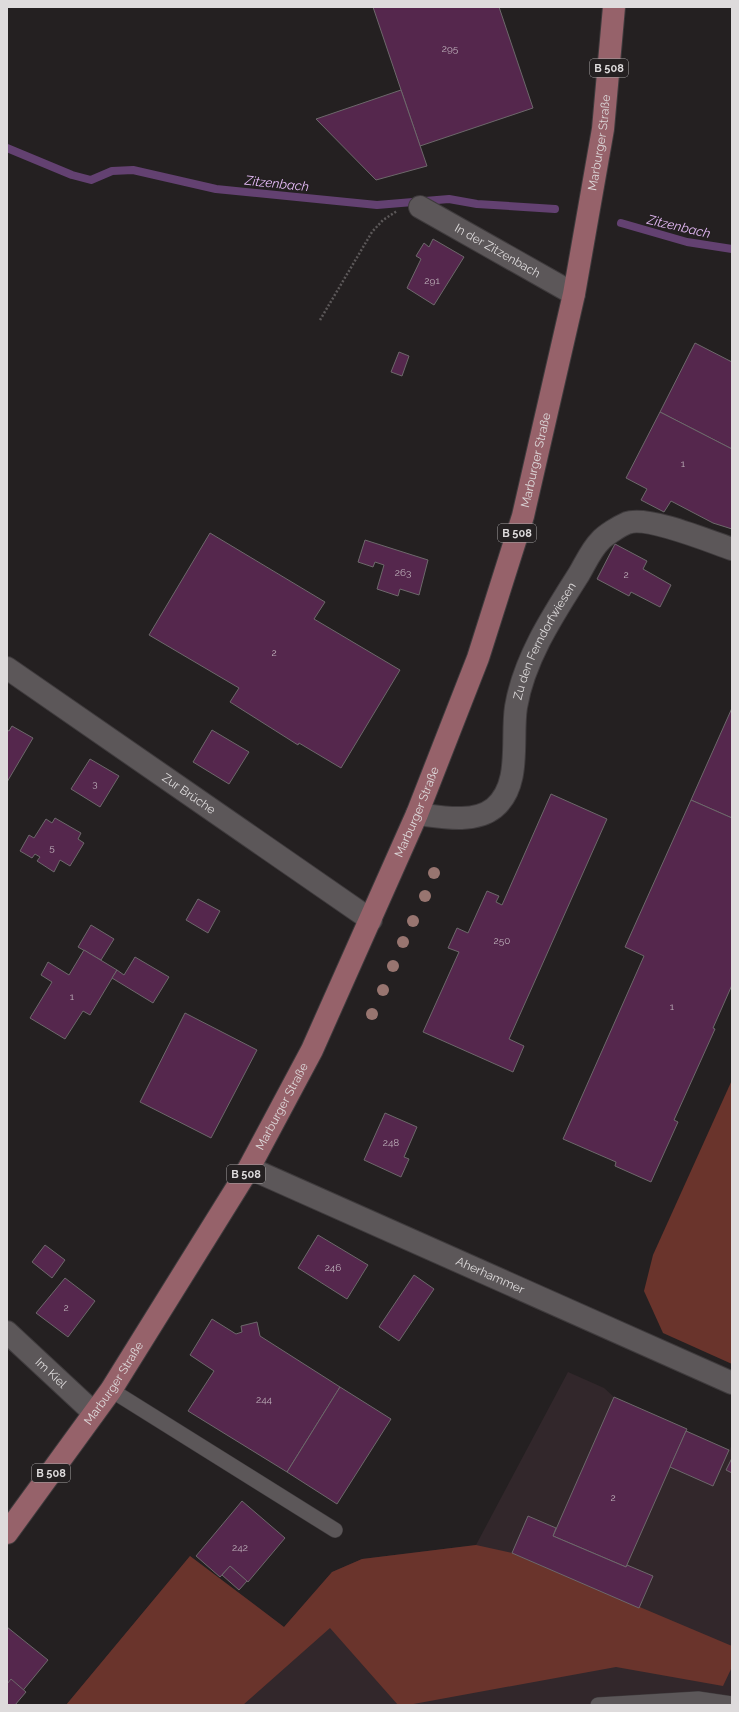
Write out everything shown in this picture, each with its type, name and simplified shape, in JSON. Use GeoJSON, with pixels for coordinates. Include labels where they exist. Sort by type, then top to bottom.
{"type":"FeatureCollection","features":[{"type":"Feature","properties":{"kind":"main road","name":"Marburger Straße"},"geometry":{"type":"LineString","coordinates":[[7,1533],[111,1390],[249,1168],[312,1050],[417,814],[478,658],[523,516],[574,294],[603,129],[614,7]]}},
{"type":"Feature","properties":{"kind":"street","name":"In der Zitzenbach"},"geometry":{"type":"LineString","coordinates":[[420,208],[574,294]]}},
{"type":"Feature","properties":{"kind":"street","name":"Zu den Ferndorfwiesen"},"geometry":{"type":"LineString","coordinates":[[417,814],[444,818],[470,818],[493,808],[507,792],[513,763],[516,708],[525,671],[556,610],[600,540],[628,522],[659,524],[732,549]]}},
{"type":"Feature","properties":{"kind":"street","name":"Zur Brüche"},"geometry":{"type":"LineString","coordinates":[[7,668],[371,920]]}},
{"type":"Feature","properties":{"kind":"street","name":"Aherhammer"},"geometry":{"type":"LineString","coordinates":[[249,1168],[732,1383]]}},
{"type":"Feature","properties":{"kind":"street","name":"Im Kiel"},"geometry":{"type":"LineString","coordinates":[[7,1332],[94,1413]]}},
{"type":"Feature","properties":{"kind":"lane"},"geometry":{"type":"LineString","coordinates":[[111,1390],[335,1530]]}},
{"type":"Feature","properties":{"kind":"lane"},"geometry":{"type":"LineString","coordinates":[[598,1705],[694,1702],[732,1704]]}},
{"type":"Feature","properties":{"kind":"path"},"geometry":{"type":"LineString","coordinates":[[320,320],[372,232],[383,220],[396,212],[410,207],[420,208]]}},
{"type":"Feature","properties":{"kind":"shaded area"},"geometry":{"type":"Polygon","coordinates":[[[732,1080],[732,1364],[663,1333],[644,1291],[653,1255],[732,1080]]]}},
{"type":"Feature","properties":{"kind":"shaded area"},"geometry":{"type":"Polygon","coordinates":[[[568,1372],[604,1388],[614,1397],[729,1450],[732,1445],[732,1705],[66,1705],[190,1556],[284,1627],[332,1572],[362,1559],[476,1545],[568,1372]]]}},
{"type":"Feature","properties":{"kind":"shaded area"},"geometry":{"type":"Polygon","coordinates":[[[476,1545],[512,1553],[732,1646],[732,1667],[723,1686],[616,1667],[408,1705],[398,1705],[330,1628],[243,1705],[66,1705],[190,1556],[284,1627],[332,1572],[362,1559],[476,1545]]]}},
{"type":"Feature","properties":{"kind":"building"},"geometry":{"type":"Polygon","coordinates":[[[373,7],[499,7],[533,108],[420,146],[373,7]]]}},
{"type":"Feature","properties":{"kind":"building"},"geometry":{"type":"Polygon","coordinates":[[[401,90],[427,166],[376,180],[316,119],[401,90]]]}},
{"type":"Feature","properties":{"kind":"building"},"geometry":{"type":"Polygon","coordinates":[[[433,239],[464,257],[434,305],[407,288],[421,259],[416,256],[424,243],[429,247],[433,239]]]}},
{"type":"Feature","properties":{"kind":"building"},"geometry":{"type":"Polygon","coordinates":[[[695,343],[732,362],[732,449],[660,412],[695,343]]]}},
{"type":"Feature","properties":{"kind":"building"},"geometry":{"type":"Polygon","coordinates":[[[399,352],[409,356],[402,376],[391,372],[399,352]]]}},
{"type":"Feature","properties":{"kind":"building"},"geometry":{"type":"Polygon","coordinates":[[[660,412],[732,449],[732,529],[713,523],[671,501],[664,512],[641,500],[647,489],[626,478],[660,412]]]}},
{"type":"Feature","properties":{"kind":"building"},"geometry":{"type":"Polygon","coordinates":[[[210,533],[325,602],[314,619],[400,670],[341,768],[299,743],[298,745],[230,702],[239,688],[149,635],[210,533]]]}},
{"type":"Feature","properties":{"kind":"building"},"geometry":{"type":"Polygon","coordinates":[[[365,540],[428,560],[419,595],[400,589],[398,596],[377,589],[384,565],[375,562],[373,567],[358,562],[365,540]]]}},
{"type":"Feature","properties":{"kind":"building"},"geometry":{"type":"Polygon","coordinates":[[[615,544],[647,561],[643,569],[671,585],[660,607],[631,592],[629,596],[597,579],[615,544]]]}},
{"type":"Feature","properties":{"kind":"building"},"geometry":{"type":"Polygon","coordinates":[[[732,708],[732,818],[691,800],[732,708]]]}},
{"type":"Feature","properties":{"kind":"building"},"geometry":{"type":"Polygon","coordinates":[[[12,726],[33,738],[7,782],[7,730],[9,731],[12,726]]]}},
{"type":"Feature","properties":{"kind":"building"},"geometry":{"type":"Polygon","coordinates":[[[212,730],[249,752],[229,784],[193,762],[212,730]]]}},
{"type":"Feature","properties":{"kind":"building"},"geometry":{"type":"Polygon","coordinates":[[[90,759],[119,776],[100,807],[71,789],[90,759]]]}},
{"type":"Feature","properties":{"kind":"building"},"geometry":{"type":"Polygon","coordinates":[[[551,794],[607,819],[509,1039],[524,1046],[513,1072],[423,1032],[459,952],[448,948],[457,928],[468,933],[487,891],[499,896],[496,902],[502,905],[551,794]]]}},
{"type":"Feature","properties":{"kind":"building"},"geometry":{"type":"Polygon","coordinates":[[[691,800],[732,818],[732,985],[713,1028],[715,1029],[674,1120],[678,1122],[651,1182],[615,1166],[616,1162],[563,1139],[644,956],[625,947],[691,800]]]}},
{"type":"Feature","properties":{"kind":"building"},"geometry":{"type":"Polygon","coordinates":[[[55,818],[81,833],[78,839],[84,843],[70,866],[60,860],[54,872],[37,861],[40,857],[35,854],[32,858],[20,851],[29,835],[34,838],[46,819],[52,823],[55,818]]]}},
{"type":"Feature","properties":{"kind":"building"},"geometry":{"type":"Polygon","coordinates":[[[198,899],[220,911],[208,933],[186,920],[198,899]]]}},
{"type":"Feature","properties":{"kind":"building"},"geometry":{"type":"Polygon","coordinates":[[[91,925],[114,939],[101,960],[78,947],[91,925]]]}},
{"type":"Feature","properties":{"kind":"building"},"geometry":{"type":"Polygon","coordinates":[[[84,950],[117,970],[90,1015],[83,1011],[65,1039],[30,1018],[52,982],[41,975],[48,962],[69,975],[84,950]]]}},
{"type":"Feature","properties":{"kind":"building"},"geometry":{"type":"Polygon","coordinates":[[[135,957],[169,977],[153,1003],[112,978],[117,970],[124,975],[135,957]]]}},
{"type":"Feature","properties":{"kind":"building"},"geometry":{"type":"Polygon","coordinates":[[[185,1013],[257,1050],[211,1138],[140,1102],[185,1013]]]}},
{"type":"Feature","properties":{"kind":"building"},"geometry":{"type":"Polygon","coordinates":[[[385,1113],[417,1127],[404,1157],[409,1159],[401,1177],[364,1160],[385,1113]]]}},
{"type":"Feature","properties":{"kind":"building"},"geometry":{"type":"Polygon","coordinates":[[[318,1235],[368,1265],[347,1299],[298,1268],[318,1235]]]}},
{"type":"Feature","properties":{"kind":"building"},"geometry":{"type":"Polygon","coordinates":[[[45,1245],[65,1260],[52,1278],[32,1262],[45,1245]]]}},
{"type":"Feature","properties":{"kind":"building"},"geometry":{"type":"Polygon","coordinates":[[[414,1275],[434,1289],[399,1341],[379,1327],[414,1275]]]}},
{"type":"Feature","properties":{"kind":"building"},"geometry":{"type":"Polygon","coordinates":[[[65,1278],[95,1301],[68,1337],[36,1313],[65,1278]]]}},
{"type":"Feature","properties":{"kind":"building"},"geometry":{"type":"Polygon","coordinates":[[[212,1319],[236,1334],[242,1332],[241,1326],[257,1322],[260,1336],[340,1387],[287,1472],[188,1411],[214,1371],[190,1355],[212,1319]]]}},
{"type":"Feature","properties":{"kind":"building"},"geometry":{"type":"Polygon","coordinates":[[[340,1387],[391,1419],[337,1504],[287,1472],[340,1387]]]}},
{"type":"Feature","properties":{"kind":"building"},"geometry":{"type":"Polygon","coordinates":[[[614,1397],[687,1429],[626,1567],[553,1536],[614,1397]]]}},
{"type":"Feature","properties":{"kind":"building"},"geometry":{"type":"Polygon","coordinates":[[[686,1431],[729,1450],[713,1486],[670,1467],[686,1431]]]}},
{"type":"Feature","properties":{"kind":"building"},"geometry":{"type":"Polygon","coordinates":[[[732,1458],[732,1473],[726,1470],[732,1458]]]}},
{"type":"Feature","properties":{"kind":"building"},"geometry":{"type":"Polygon","coordinates":[[[242,1501],[285,1538],[248,1582],[230,1566],[220,1577],[196,1556],[242,1501]]]}},
{"type":"Feature","properties":{"kind":"building"},"geometry":{"type":"Polygon","coordinates":[[[528,1516],[556,1528],[553,1536],[626,1567],[627,1565],[653,1576],[639,1608],[512,1553],[528,1516]]]}},
{"type":"Feature","properties":{"kind":"building"},"geometry":{"type":"Polygon","coordinates":[[[230,1566],[247,1581],[239,1590],[222,1575],[230,1566]]]}},
{"type":"Feature","properties":{"kind":"building"},"geometry":{"type":"Polygon","coordinates":[[[7,1627],[48,1660],[11,1705],[7,1702],[7,1627]]]}},
{"type":"Feature","properties":{"kind":"building"},"geometry":{"type":"Polygon","coordinates":[[[11,1679],[26,1692],[15,1705],[7,1705],[7,1684],[11,1679]]]}},
{"type":"Feature","properties":{"kind":"waterway","name":"Zitzenbach"},"geometry":{"type":"LineString","coordinates":[[7,148],[72,175],[91,180],[112,171],[133,170],[216,189],[377,205],[449,199],[477,204],[555,209]]}},
{"type":"Feature","properties":{"kind":"waterway","name":"Zitzenbach"},"geometry":{"type":"LineString","coordinates":[[621,223],[687,242],[732,249]]}}]}
